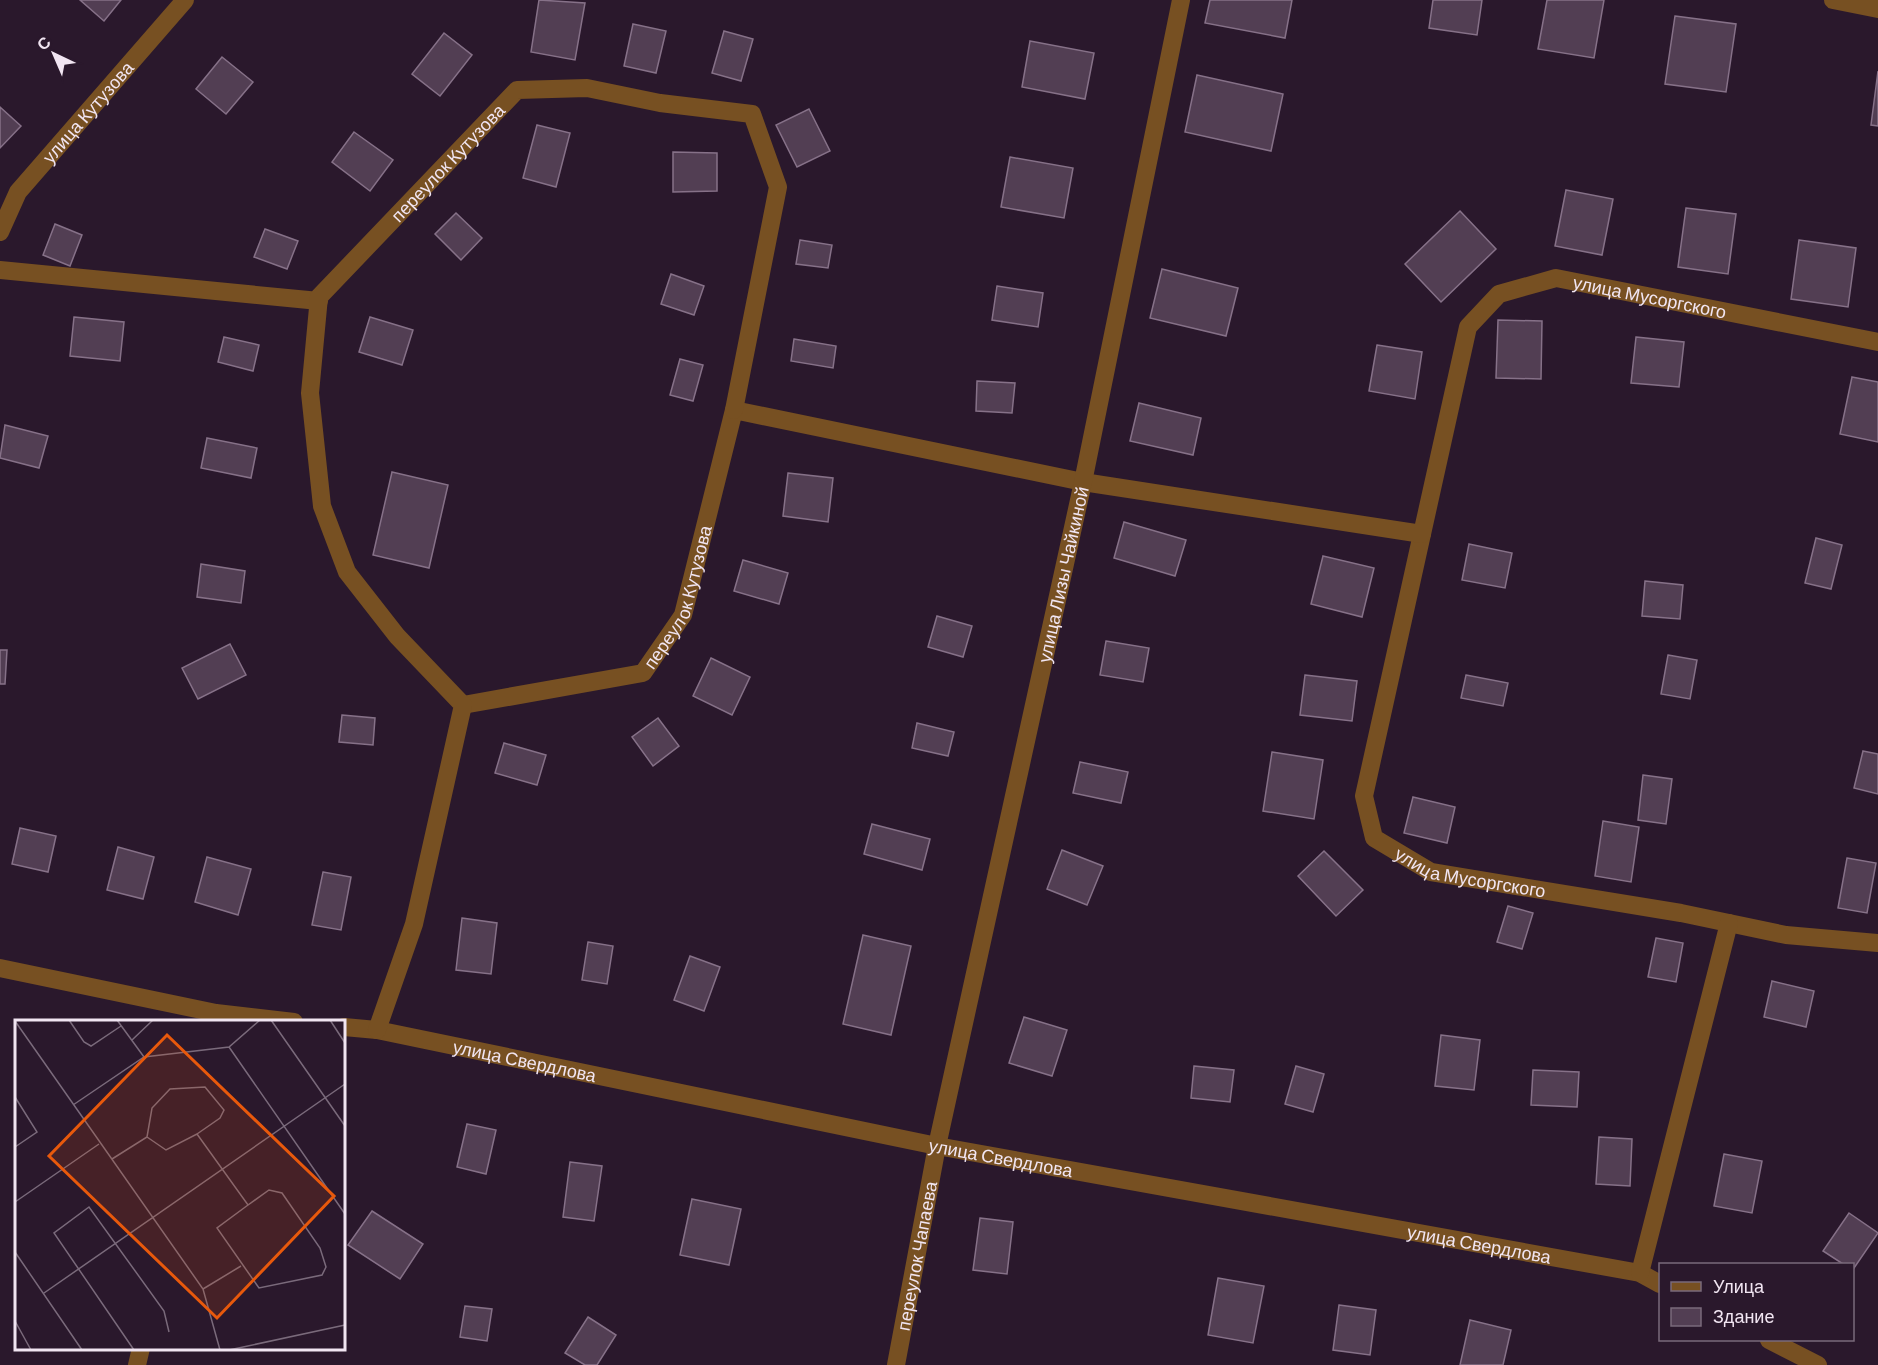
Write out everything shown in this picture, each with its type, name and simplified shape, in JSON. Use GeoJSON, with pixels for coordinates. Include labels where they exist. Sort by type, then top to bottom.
{"type":"FeatureCollection","features":[{"type":"Feature","properties":{"kind":"street","name":"улица Кутузова"},"geometry":{"type":"LineString","coordinates":[[0,232],[18,192],[185,0]]}},
{"type":"Feature","properties":{"kind":"street","name":"улица Лизы Чайкиной"},"geometry":{"type":"LineString","coordinates":[[937,1146],[1083,482],[1180,0]]}},
{"type":"Feature","properties":{"kind":"street"},"geometry":{"type":"LineString","coordinates":[[1833,0],[1878,9]]}},
{"type":"Feature","properties":{"kind":"street","name":"переулок Кутузова"},"geometry":{"type":"LineString","coordinates":[[319,301],[319,297],[517,90],[587,88],[660,103],[752,114],[778,187],[734,410],[683,615],[643,673],[463,705]]}},
{"type":"Feature","properties":{"kind":"street"},"geometry":{"type":"LineString","coordinates":[[0,270],[319,301],[310,393],[322,506],[347,572],[397,636],[463,705],[414,924],[376,1030]]}},
{"type":"Feature","properties":{"kind":"street","name":"улица Мусоргского"},"geometry":{"type":"LineString","coordinates":[[1878,342],[1556,278],[1499,294],[1468,327],[1364,796],[1374,838],[1431,872],[1730,923],[1786,935],[1878,943]]}},
{"type":"Feature","properties":{"kind":"street"},"geometry":{"type":"LineString","coordinates":[[734,410],[1083,482],[1422,534]]}},
{"type":"Feature","properties":{"kind":"street"},"geometry":{"type":"LineString","coordinates":[[1640,1273],[1730,923]]}},
{"type":"Feature","properties":{"kind":"street"},"geometry":{"type":"LineString","coordinates":[[0,968],[215,1017],[262,1020]]}},
{"type":"Feature","properties":{"kind":"street","name":"улица Свердлова"},"geometry":{"type":"LineString","coordinates":[[345,1027],[376,1030],[937,1146],[1640,1273],[1659,1283]]}},
{"type":"Feature","properties":{"kind":"street","name":"переулок Чапаева"},"geometry":{"type":"LineString","coordinates":[[896,1365],[937,1146]]}},
{"type":"Feature","properties":{"kind":"street"},"geometry":{"type":"LineString","coordinates":[[1771,1341],[1818,1365]]}},
{"type":"Feature","properties":{"kind":"street"},"geometry":{"type":"LineString","coordinates":[[137,1365],[141,1350]]}},
{"type":"Feature","properties":{"kind":"building"},"geometry":{"type":"Polygon","coordinates":[[[80,0],[121,0],[104,21],[80,0]]]}},
{"type":"Feature","properties":{"kind":"building"},"geometry":{"type":"Polygon","coordinates":[[[539,0],[585,3],[575,60],[531,52],[539,0]]]}},
{"type":"Feature","properties":{"kind":"building"},"geometry":{"type":"Polygon","coordinates":[[[1210,0],[1292,0],[1285,38],[1205,23],[1210,0]]]}},
{"type":"Feature","properties":{"kind":"building"},"geometry":{"type":"Polygon","coordinates":[[[1433,0],[1482,0],[1477,35],[1429,28],[1433,0]]]}},
{"type":"Feature","properties":{"kind":"building"},"geometry":{"type":"Polygon","coordinates":[[[1547,0],[1604,0],[1594,58],[1538,49],[1547,0]]]}},
{"type":"Feature","properties":{"kind":"building"},"geometry":{"type":"Polygon","coordinates":[[[1675,16],[1736,24],[1726,92],[1665,84],[1675,16]]]}},
{"type":"Feature","properties":{"kind":"building"},"geometry":{"type":"Polygon","coordinates":[[[633,24],[666,31],[656,73],[624,66],[633,24]]]}},
{"type":"Feature","properties":{"kind":"building"},"geometry":{"type":"Polygon","coordinates":[[[724,31],[753,39],[741,81],[712,73],[724,31]]]}},
{"type":"Feature","properties":{"kind":"building"},"geometry":{"type":"Polygon","coordinates":[[[444,33],[472,55],[440,96],[412,74],[444,33]]]}},
{"type":"Feature","properties":{"kind":"building"},"geometry":{"type":"Polygon","coordinates":[[[1030,41],[1094,53],[1085,99],[1022,87],[1030,41]]]}},
{"type":"Feature","properties":{"kind":"building"},"geometry":{"type":"Polygon","coordinates":[[[222,57],[253,82],[226,114],[196,89],[222,57]]]}},
{"type":"Feature","properties":{"kind":"building"},"geometry":{"type":"Polygon","coordinates":[[[1878,71],[1878,126],[1871,125],[1878,71]]]}},
{"type":"Feature","properties":{"kind":"building"},"geometry":{"type":"Polygon","coordinates":[[[1197,75],[1283,94],[1271,151],[1185,132],[1197,75]]]}},
{"type":"Feature","properties":{"kind":"building"},"geometry":{"type":"Polygon","coordinates":[[[0,107],[21,126],[0,148],[0,107]]]}},
{"type":"Feature","properties":{"kind":"building"},"geometry":{"type":"Polygon","coordinates":[[[809,109],[830,151],[797,167],[776,125],[809,109]]]}},
{"type":"Feature","properties":{"kind":"building"},"geometry":{"type":"Polygon","coordinates":[[[537,125],[570,133],[556,187],[523,178],[537,125]]]}},
{"type":"Feature","properties":{"kind":"building"},"geometry":{"type":"Polygon","coordinates":[[[354,132],[393,160],[370,191],[332,162],[354,132]]]}},
{"type":"Feature","properties":{"kind":"building"},"geometry":{"type":"Polygon","coordinates":[[[673,152],[717,153],[717,191],[673,192],[673,152]]]}},
{"type":"Feature","properties":{"kind":"building"},"geometry":{"type":"Polygon","coordinates":[[[1010,157],[1073,168],[1064,218],[1001,207],[1010,157]]]}},
{"type":"Feature","properties":{"kind":"building"},"geometry":{"type":"Polygon","coordinates":[[[1566,190],[1613,199],[1602,255],[1555,246],[1566,190]]]}},
{"type":"Feature","properties":{"kind":"building"},"geometry":{"type":"Polygon","coordinates":[[[1686,208],[1736,214],[1728,274],[1678,267],[1686,208]]]}},
{"type":"Feature","properties":{"kind":"building"},"geometry":{"type":"Polygon","coordinates":[[[1460,211],[1496,249],[1441,302],[1405,264],[1460,211]]]}},
{"type":"Feature","properties":{"kind":"building"},"geometry":{"type":"Polygon","coordinates":[[[456,213],[482,238],[461,260],[435,234],[456,213]]]}},
{"type":"Feature","properties":{"kind":"building"},"geometry":{"type":"Polygon","coordinates":[[[55,224],[82,235],[70,266],[43,255],[55,224]]]}},
{"type":"Feature","properties":{"kind":"building"},"geometry":{"type":"Polygon","coordinates":[[[265,229],[298,241],[287,269],[254,257],[265,229]]]}},
{"type":"Feature","properties":{"kind":"building"},"geometry":{"type":"Polygon","coordinates":[[[800,240],[832,245],[828,268],[796,264],[800,240]]]}},
{"type":"Feature","properties":{"kind":"building"},"geometry":{"type":"Polygon","coordinates":[[[1799,240],[1856,248],[1848,307],[1791,299],[1799,240]]]}},
{"type":"Feature","properties":{"kind":"building"},"geometry":{"type":"Polygon","coordinates":[[[1162,269],[1238,288],[1226,336],[1150,318],[1162,269]]]}},
{"type":"Feature","properties":{"kind":"building"},"geometry":{"type":"Polygon","coordinates":[[[671,274],[704,286],[694,315],[661,304],[671,274]]]}},
{"type":"Feature","properties":{"kind":"building"},"geometry":{"type":"Polygon","coordinates":[[[997,286],[1043,293],[1038,327],[992,320],[997,286]]]}},
{"type":"Feature","properties":{"kind":"building"},"geometry":{"type":"Polygon","coordinates":[[[74,317],[124,322],[120,361],[70,356],[74,317]]]}},
{"type":"Feature","properties":{"kind":"building"},"geometry":{"type":"Polygon","coordinates":[[[370,317],[413,330],[402,365],[359,352],[370,317]]]}},
{"type":"Feature","properties":{"kind":"building"},"geometry":{"type":"Polygon","coordinates":[[[1498,320],[1542,321],[1541,379],[1496,378],[1498,320]]]}},
{"type":"Feature","properties":{"kind":"building"},"geometry":{"type":"Polygon","coordinates":[[[224,337],[259,345],[253,371],[218,362],[224,337]]]}},
{"type":"Feature","properties":{"kind":"building"},"geometry":{"type":"Polygon","coordinates":[[[1636,337],[1684,342],[1679,387],[1631,383],[1636,337]]]}},
{"type":"Feature","properties":{"kind":"building"},"geometry":{"type":"Polygon","coordinates":[[[794,339],[836,346],[833,368],[791,361],[794,339]]]}},
{"type":"Feature","properties":{"kind":"building"},"geometry":{"type":"Polygon","coordinates":[[[1377,345],[1422,352],[1415,399],[1369,391],[1377,345]]]}},
{"type":"Feature","properties":{"kind":"building"},"geometry":{"type":"Polygon","coordinates":[[[680,359],[703,365],[693,401],[670,395],[680,359]]]}},
{"type":"Feature","properties":{"kind":"building"},"geometry":{"type":"Polygon","coordinates":[[[1852,377],[1878,382],[1878,442],[1840,434],[1852,377]]]}},
{"type":"Feature","properties":{"kind":"building"},"geometry":{"type":"Polygon","coordinates":[[[977,381],[1015,383],[1012,413],[976,411],[977,381]]]}},
{"type":"Feature","properties":{"kind":"building"},"geometry":{"type":"Polygon","coordinates":[[[1139,403],[1201,418],[1193,455],[1130,441],[1139,403]]]}},
{"type":"Feature","properties":{"kind":"building"},"geometry":{"type":"Polygon","coordinates":[[[5,425],[48,436],[39,468],[0,458],[5,425]]]}},
{"type":"Feature","properties":{"kind":"building"},"geometry":{"type":"Polygon","coordinates":[[[207,438],[257,448],[251,478],[201,468],[207,438]]]}},
{"type":"Feature","properties":{"kind":"building"},"geometry":{"type":"Polygon","coordinates":[[[392,472],[448,485],[429,568],[373,555],[392,472]]]}},
{"type":"Feature","properties":{"kind":"building"},"geometry":{"type":"Polygon","coordinates":[[[788,473],[833,478],[828,522],[783,516],[788,473]]]}},
{"type":"Feature","properties":{"kind":"building"},"geometry":{"type":"Polygon","coordinates":[[[1124,522],[1186,540],[1175,576],[1114,558],[1124,522]]]}},
{"type":"Feature","properties":{"kind":"building"},"geometry":{"type":"Polygon","coordinates":[[[1816,538],[1842,545],[1831,589],[1805,583],[1816,538]]]}},
{"type":"Feature","properties":{"kind":"building"},"geometry":{"type":"Polygon","coordinates":[[[1469,544],[1512,553],[1505,588],[1462,580],[1469,544]]]}},
{"type":"Feature","properties":{"kind":"building"},"geometry":{"type":"Polygon","coordinates":[[[1323,556],[1374,568],[1362,617],[1311,604],[1323,556]]]}},
{"type":"Feature","properties":{"kind":"building"},"geometry":{"type":"Polygon","coordinates":[[[743,560],[788,573],[779,604],[734,591],[743,560]]]}},
{"type":"Feature","properties":{"kind":"building"},"geometry":{"type":"Polygon","coordinates":[[[201,564],[245,571],[241,603],[197,597],[201,564]]]}},
{"type":"Feature","properties":{"kind":"building"},"geometry":{"type":"Polygon","coordinates":[[[1645,581],[1683,585],[1680,619],[1642,616],[1645,581]]]}},
{"type":"Feature","properties":{"kind":"building"},"geometry":{"type":"Polygon","coordinates":[[[937,616],[972,626],[963,657],[928,647],[937,616]]]}},
{"type":"Feature","properties":{"kind":"building"},"geometry":{"type":"Polygon","coordinates":[[[1106,641],[1149,648],[1143,682],[1100,675],[1106,641]]]}},
{"type":"Feature","properties":{"kind":"building"},"geometry":{"type":"Polygon","coordinates":[[[230,644],[246,675],[198,699],[182,668],[230,644]]]}},
{"type":"Feature","properties":{"kind":"building"},"geometry":{"type":"Polygon","coordinates":[[[0,650],[7,650],[5,684],[0,684],[0,650]]]}},
{"type":"Feature","properties":{"kind":"building"},"geometry":{"type":"Polygon","coordinates":[[[1668,655],[1697,660],[1690,699],[1661,694],[1668,655]]]}},
{"type":"Feature","properties":{"kind":"building"},"geometry":{"type":"Polygon","coordinates":[[[711,658],[750,677],[732,715],[693,696],[711,658]]]}},
{"type":"Feature","properties":{"kind":"building"},"geometry":{"type":"Polygon","coordinates":[[[1305,675],[1357,681],[1352,721],[1300,715],[1305,675]]]}},
{"type":"Feature","properties":{"kind":"building"},"geometry":{"type":"Polygon","coordinates":[[[1466,675],[1508,683],[1503,706],[1461,698],[1466,675]]]}},
{"type":"Feature","properties":{"kind":"building"},"geometry":{"type":"Polygon","coordinates":[[[342,715],[375,718],[373,745],[339,742],[342,715]]]}},
{"type":"Feature","properties":{"kind":"building"},"geometry":{"type":"Polygon","coordinates":[[[658,718],[679,746],[653,766],[632,737],[658,718]]]}},
{"type":"Feature","properties":{"kind":"building"},"geometry":{"type":"Polygon","coordinates":[[[917,723],[954,732],[948,756],[912,748],[917,723]]]}},
{"type":"Feature","properties":{"kind":"building"},"geometry":{"type":"Polygon","coordinates":[[[504,743],[546,755],[537,785],[495,773],[504,743]]]}},
{"type":"Feature","properties":{"kind":"building"},"geometry":{"type":"Polygon","coordinates":[[[1863,751],[1878,754],[1878,794],[1854,788],[1863,751]]]}},
{"type":"Feature","properties":{"kind":"building"},"geometry":{"type":"Polygon","coordinates":[[[1272,752],[1323,760],[1314,819],[1263,811],[1272,752]]]}},
{"type":"Feature","properties":{"kind":"building"},"geometry":{"type":"Polygon","coordinates":[[[1080,762],[1128,772],[1121,803],[1073,793],[1080,762]]]}},
{"type":"Feature","properties":{"kind":"building"},"geometry":{"type":"Polygon","coordinates":[[[1643,775],[1672,779],[1666,824],[1638,820],[1643,775]]]}},
{"type":"Feature","properties":{"kind":"building"},"geometry":{"type":"Polygon","coordinates":[[[1413,797],[1455,807],[1447,843],[1404,833],[1413,797]]]}},
{"type":"Feature","properties":{"kind":"building"},"geometry":{"type":"Polygon","coordinates":[[[1603,821],[1639,827],[1631,882],[1595,876],[1603,821]]]}},
{"type":"Feature","properties":{"kind":"building"},"geometry":{"type":"Polygon","coordinates":[[[872,824],[930,839],[922,870],[864,854],[872,824]]]}},
{"type":"Feature","properties":{"kind":"building"},"geometry":{"type":"Polygon","coordinates":[[[20,828],[56,836],[48,872],[12,864],[20,828]]]}},
{"type":"Feature","properties":{"kind":"building"},"geometry":{"type":"Polygon","coordinates":[[[118,847],[154,857],[143,899],[107,890],[118,847]]]}},
{"type":"Feature","properties":{"kind":"building"},"geometry":{"type":"Polygon","coordinates":[[[1062,850],[1103,866],[1087,905],[1047,889],[1062,850]]]}},
{"type":"Feature","properties":{"kind":"building"},"geometry":{"type":"Polygon","coordinates":[[[1324,851],[1363,890],[1336,916],[1298,876],[1324,851]]]}},
{"type":"Feature","properties":{"kind":"building"},"geometry":{"type":"Polygon","coordinates":[[[207,857],[251,869],[238,915],[195,902],[207,857]]]}},
{"type":"Feature","properties":{"kind":"building"},"geometry":{"type":"Polygon","coordinates":[[[1847,858],[1876,863],[1867,913],[1838,908],[1847,858]]]}},
{"type":"Feature","properties":{"kind":"building"},"geometry":{"type":"Polygon","coordinates":[[[323,872],[351,877],[341,930],[312,925],[323,872]]]}},
{"type":"Feature","properties":{"kind":"building"},"geometry":{"type":"Polygon","coordinates":[[[1508,906],[1533,913],[1522,949],[1497,942],[1508,906]]]}},
{"type":"Feature","properties":{"kind":"building"},"geometry":{"type":"Polygon","coordinates":[[[462,918],[497,923],[491,974],[456,970],[462,918]]]}},
{"type":"Feature","properties":{"kind":"building"},"geometry":{"type":"Polygon","coordinates":[[[863,935],[911,946],[891,1035],[843,1024],[863,935]]]}},
{"type":"Feature","properties":{"kind":"building"},"geometry":{"type":"Polygon","coordinates":[[[1656,938],[1683,943],[1676,982],[1648,977],[1656,938]]]}},
{"type":"Feature","properties":{"kind":"building"},"geometry":{"type":"Polygon","coordinates":[[[588,942],[613,946],[607,984],[582,980],[588,942]]]}},
{"type":"Feature","properties":{"kind":"building"},"geometry":{"type":"Polygon","coordinates":[[[690,956],[720,967],[704,1011],[674,1000],[690,956]]]}},
{"type":"Feature","properties":{"kind":"building"},"geometry":{"type":"Polygon","coordinates":[[[1772,981],[1814,991],[1806,1027],[1764,1017],[1772,981]]]}},
{"type":"Feature","properties":{"kind":"building"},"geometry":{"type":"Polygon","coordinates":[[[1024,1017],[1067,1030],[1052,1076],[1009,1063],[1024,1017]]]}},
{"type":"Feature","properties":{"kind":"building"},"geometry":{"type":"Polygon","coordinates":[[[1441,1035],[1480,1040],[1474,1090],[1435,1086],[1441,1035]]]}},
{"type":"Feature","properties":{"kind":"building"},"geometry":{"type":"Polygon","coordinates":[[[1194,1066],[1234,1070],[1230,1102],[1191,1098],[1194,1066]]]}},
{"type":"Feature","properties":{"kind":"building"},"geometry":{"type":"Polygon","coordinates":[[[1296,1066],[1324,1074],[1313,1112],[1285,1104],[1296,1066]]]}},
{"type":"Feature","properties":{"kind":"building"},"geometry":{"type":"Polygon","coordinates":[[[1533,1070],[1579,1072],[1577,1107],[1531,1105],[1533,1070]]]}},
{"type":"Feature","properties":{"kind":"building"},"geometry":{"type":"Polygon","coordinates":[[[467,1124],[496,1130],[486,1174],[457,1167],[467,1124]]]}},
{"type":"Feature","properties":{"kind":"building"},"geometry":{"type":"Polygon","coordinates":[[[1599,1137],[1632,1139],[1630,1186],[1596,1184],[1599,1137]]]}},
{"type":"Feature","properties":{"kind":"building"},"geometry":{"type":"Polygon","coordinates":[[[1724,1154],[1762,1161],[1752,1213],[1714,1206],[1724,1154]]]}},
{"type":"Feature","properties":{"kind":"building"},"geometry":{"type":"Polygon","coordinates":[[[570,1162],[602,1166],[594,1221],[563,1217],[570,1162]]]}},
{"type":"Feature","properties":{"kind":"building"},"geometry":{"type":"Polygon","coordinates":[[[692,1199],[741,1209],[729,1265],[680,1255],[692,1199]]]}},
{"type":"Feature","properties":{"kind":"building"},"geometry":{"type":"Polygon","coordinates":[[[372,1211],[423,1244],[400,1279],[348,1245],[372,1211]]]}},
{"type":"Feature","properties":{"kind":"building"},"geometry":{"type":"Polygon","coordinates":[[[1849,1213],[1878,1233],[1854,1268],[1854,1263],[1841,1263],[1823,1251],[1849,1213]]]}},
{"type":"Feature","properties":{"kind":"building"},"geometry":{"type":"Polygon","coordinates":[[[980,1218],[1013,1222],[1007,1274],[973,1270],[980,1218]]]}},
{"type":"Feature","properties":{"kind":"building"},"geometry":{"type":"Polygon","coordinates":[[[1218,1278],[1264,1286],[1253,1343],[1208,1335],[1218,1278]]]}},
{"type":"Feature","properties":{"kind":"building"},"geometry":{"type":"Polygon","coordinates":[[[1339,1305],[1376,1310],[1370,1355],[1333,1350],[1339,1305]]]}},
{"type":"Feature","properties":{"kind":"building"},"geometry":{"type":"Polygon","coordinates":[[[465,1306],[492,1309],[487,1341],[460,1337],[465,1306]]]}},
{"type":"Feature","properties":{"kind":"building"},"geometry":{"type":"Polygon","coordinates":[[[588,1317],[616,1335],[597,1365],[585,1365],[565,1353],[588,1317]]]}},
{"type":"Feature","properties":{"kind":"building"},"geometry":{"type":"Polygon","coordinates":[[[1470,1320],[1511,1330],[1503,1365],[1460,1365],[1470,1320]]]}}]}
